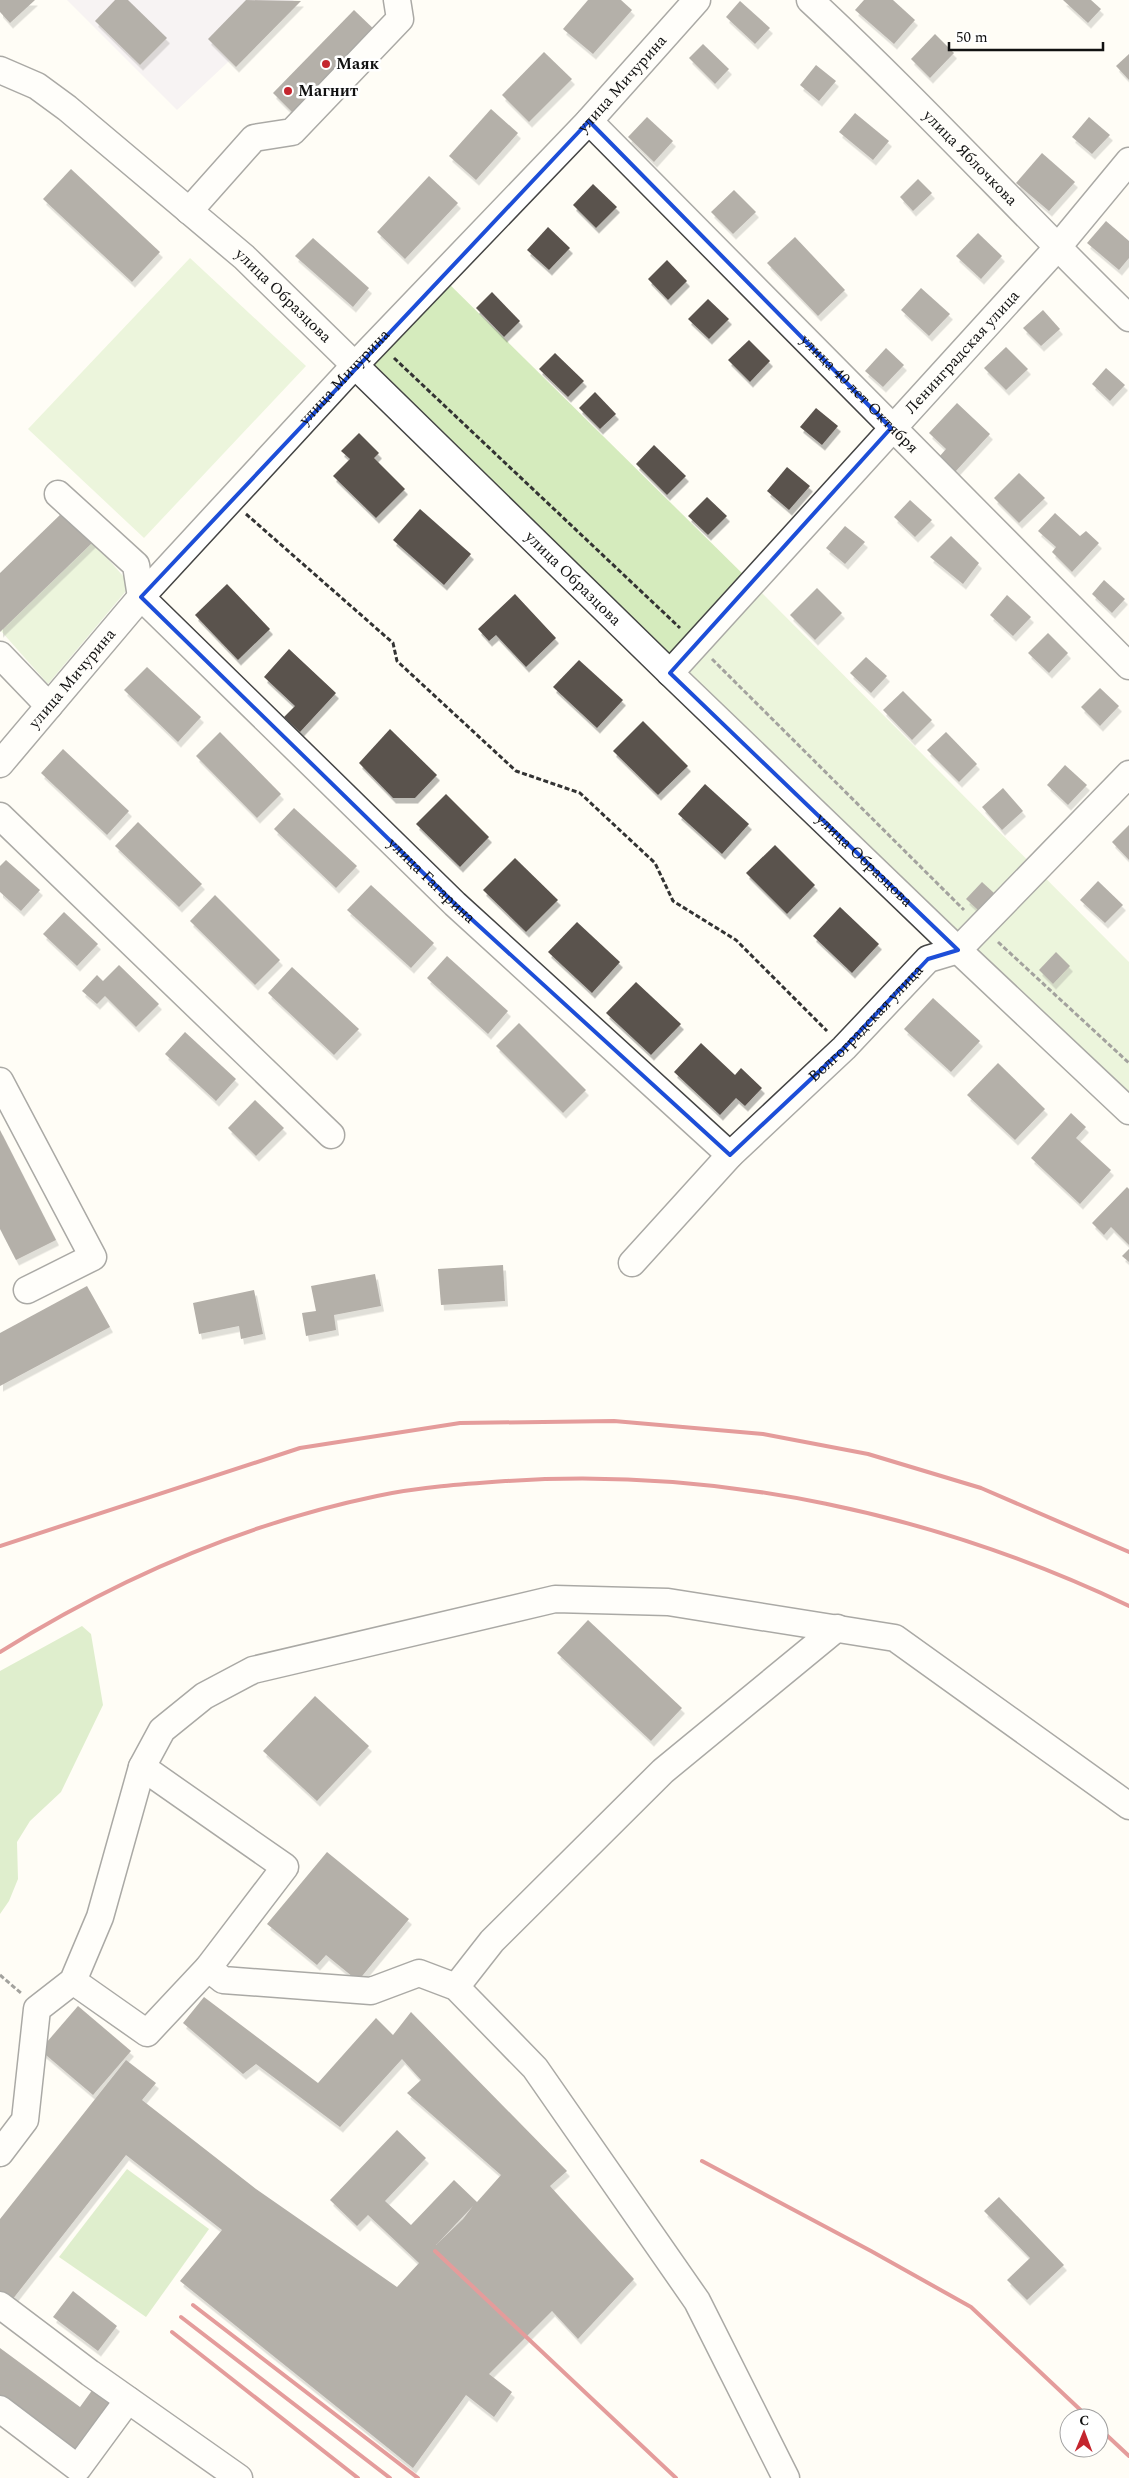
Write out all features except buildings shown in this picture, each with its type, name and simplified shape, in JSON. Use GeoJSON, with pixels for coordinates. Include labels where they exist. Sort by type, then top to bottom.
{"type":"FeatureCollection","features":[{"type":"Feature","properties":{"kind":"street"},"geometry":{"type":"LineString","coordinates":[[189,211],[254,138],[292,132],[400,19],[397,0]]}},
{"type":"Feature","properties":{"kind":"street","name":"улица Мичурина"},"geometry":{"type":"LineString","coordinates":[[0,764],[141,597],[355,365],[589,121],[697,0]]}},
{"type":"Feature","properties":{"kind":"street","name":"улица Яблочкова"},"geometry":{"type":"LineString","coordinates":[[810,0],[938,125],[1057,248],[1129,318]]}},
{"type":"Feature","properties":{"kind":"street","name":"улица Образцова"},"geometry":{"type":"LineString","coordinates":[[0,70],[36,86],[67,108],[244,256],[670,673],[958,950],[1129,1111]]}},
{"type":"Feature","properties":{"kind":"street","name":"улица 40 лет Октября"},"geometry":{"type":"LineString","coordinates":[[589,121],[891,428],[1129,666]]}},
{"type":"Feature","properties":{"kind":"street","name":"Ленинградская улица"},"geometry":{"type":"LineString","coordinates":[[670,673],[891,428],[1057,248],[1129,161]]}},
{"type":"Feature","properties":{"kind":"street"},"geometry":{"type":"LineString","coordinates":[[58,494],[136,565],[141,597]]}},
{"type":"Feature","properties":{"kind":"street","name":"улица Гагарина"},"geometry":{"type":"LineString","coordinates":[[141,597],[455,904],[730,1155]]}},
{"type":"Feature","properties":{"kind":"street"},"geometry":{"type":"LineString","coordinates":[[0,655],[49,706]]}},
{"type":"Feature","properties":{"kind":"street","name":"Волгоградская улица"},"geometry":{"type":"LineString","coordinates":[[632,1263],[730,1155],[844,1048],[928,960],[958,950],[1129,774]]}},
{"type":"Feature","properties":{"kind":"street"},"geometry":{"type":"LineString","coordinates":[[0,816],[331,1135]]}},
{"type":"Feature","properties":{"kind":"street"},"geometry":{"type":"LineString","coordinates":[[0,1081],[93,1257],[27,1290]]}},
{"type":"Feature","properties":{"kind":"street"},"geometry":{"type":"LineString","coordinates":[[0,2153],[25,2120],[37,2009],[73,1981],[100,1917],[142,1767],[162,1730],[204,1696],[253,1670],[555,1599],[668,1602],[837,1628],[895,1638],[1129,1806]]}},
{"type":"Feature","properties":{"kind":"street"},"geometry":{"type":"LineString","coordinates":[[456,1987],[492,1941],[663,1771],[837,1628]]}},
{"type":"Feature","properties":{"kind":"street"},"geometry":{"type":"LineString","coordinates":[[73,1981],[147,2033],[208,1968],[285,1867],[142,1767]]}},
{"type":"Feature","properties":{"kind":"street"},"geometry":{"type":"LineString","coordinates":[[208,1968],[222,1980],[371,1991],[420,1973],[456,1987],[535,2068],[697,2301],[786,2478]]}},
{"type":"Feature","properties":{"kind":"street"},"geometry":{"type":"LineString","coordinates":[[0,2305],[128,2400],[239,2478]]}},
{"type":"Feature","properties":{"kind":"street"},"geometry":{"type":"LineString","coordinates":[[0,2409],[78,2468],[128,2400]]}},
{"type":"Feature","properties":{"kind":"path"},"geometry":{"type":"LineString","coordinates":[[377,342],[697,644],[981,927],[1129,1063]]}},
{"type":"Feature","properties":{"kind":"path"},"geometry":{"type":"LineString","coordinates":[[230,500],[393,643],[397,661],[516,771],[580,793],[655,863],[673,901],[736,940],[844,1048]]}},
{"type":"Feature","properties":{"kind":"path"},"geometry":{"type":"LineString","coordinates":[[0,1974],[37,2009]]}},
{"type":"Feature","properties":{"kind":"highlighted area"},"geometry":{"type":"Polygon","coordinates":[[[589,121],[891,428],[670,673],[958,950],[928,959],[844,1048],[730,1155],[455,904],[141,597],[589,121]]]}},
{"type":"Feature","properties":{"kind":"shaded area"},"geometry":{"type":"Polygon","coordinates":[[[67,0],[294,0],[177,110],[67,0]]]}},
{"type":"Feature","properties":{"kind":"green space"},"geometry":{"type":"Polygon","coordinates":[[[190,258],[306,366],[144,538],[28,429],[190,258]]]}},
{"type":"Feature","properties":{"kind":"green space"},"geometry":{"type":"Polygon","coordinates":[[[440,275],[753,584],[1129,962],[1129,1111],[355,365],[440,275]]]}},
{"type":"Feature","properties":{"kind":"green space"},"geometry":{"type":"Polygon","coordinates":[[[93,542],[131,585],[48,684],[1,631],[93,542]]]}},
{"type":"Feature","properties":{"kind":"green space"},"geometry":{"type":"Polygon","coordinates":[[[82,1626],[91,1634],[103,1705],[61,1792],[30,1821],[17,1842],[18,1879],[9,1901],[0,1914],[0,1671],[82,1626]]]}},
{"type":"Feature","properties":{"kind":"green space"},"geometry":{"type":"Polygon","coordinates":[[[127,2169],[209,2229],[146,2317],[59,2257],[127,2169]]]}},
{"type":"Feature","properties":{"kind":"railway"},"geometry":{"type":"LineString","coordinates":[[0,1546],[300,1448],[460,1423],[614,1421],[763,1434],[868,1454],[981,1488],[1129,1552]]}},
{"type":"Feature","properties":{"kind":"railway"},"geometry":{"type":"LineString","coordinates":[[0,1652],[89,1601],[134,1578],[229,1539],[278,1522],[327,1508],[409,1490],[507,1481],[587,1479],[667,1482],[747,1490],[826,1504],[904,1522],[980,1546],[1056,1574],[1129,1606]]}},
{"type":"Feature","properties":{"kind":"railway"},"geometry":{"type":"LineString","coordinates":[[702,2161],[871,2251],[971,2307],[1078,2408]]}},
{"type":"Feature","properties":{"kind":"railway"},"geometry":{"type":"LineString","coordinates":[[435,2251],[676,2478]]}},
{"type":"Feature","properties":{"kind":"railway"},"geometry":{"type":"LineString","coordinates":[[193,2305],[418,2478]]}},
{"type":"Feature","properties":{"kind":"railway"},"geometry":{"type":"LineString","coordinates":[[181,2317],[390,2478]]}},
{"type":"Feature","properties":{"kind":"railway"},"geometry":{"type":"LineString","coordinates":[[172,2332],[358,2478]]}},
{"type":"Feature","properties":{"kind":"railway"},"geometry":{"type":"LineString","coordinates":[[1109,2437],[1129,2456]]}},
{"type":"Feature","properties":{"kind":"place","name":"Маяк"},"geometry":{"type":"Point","coordinates":[326,64]}},
{"type":"Feature","properties":{"kind":"place","name":"Магнит"},"geometry":{"type":"Point","coordinates":[288,91]}}]}
